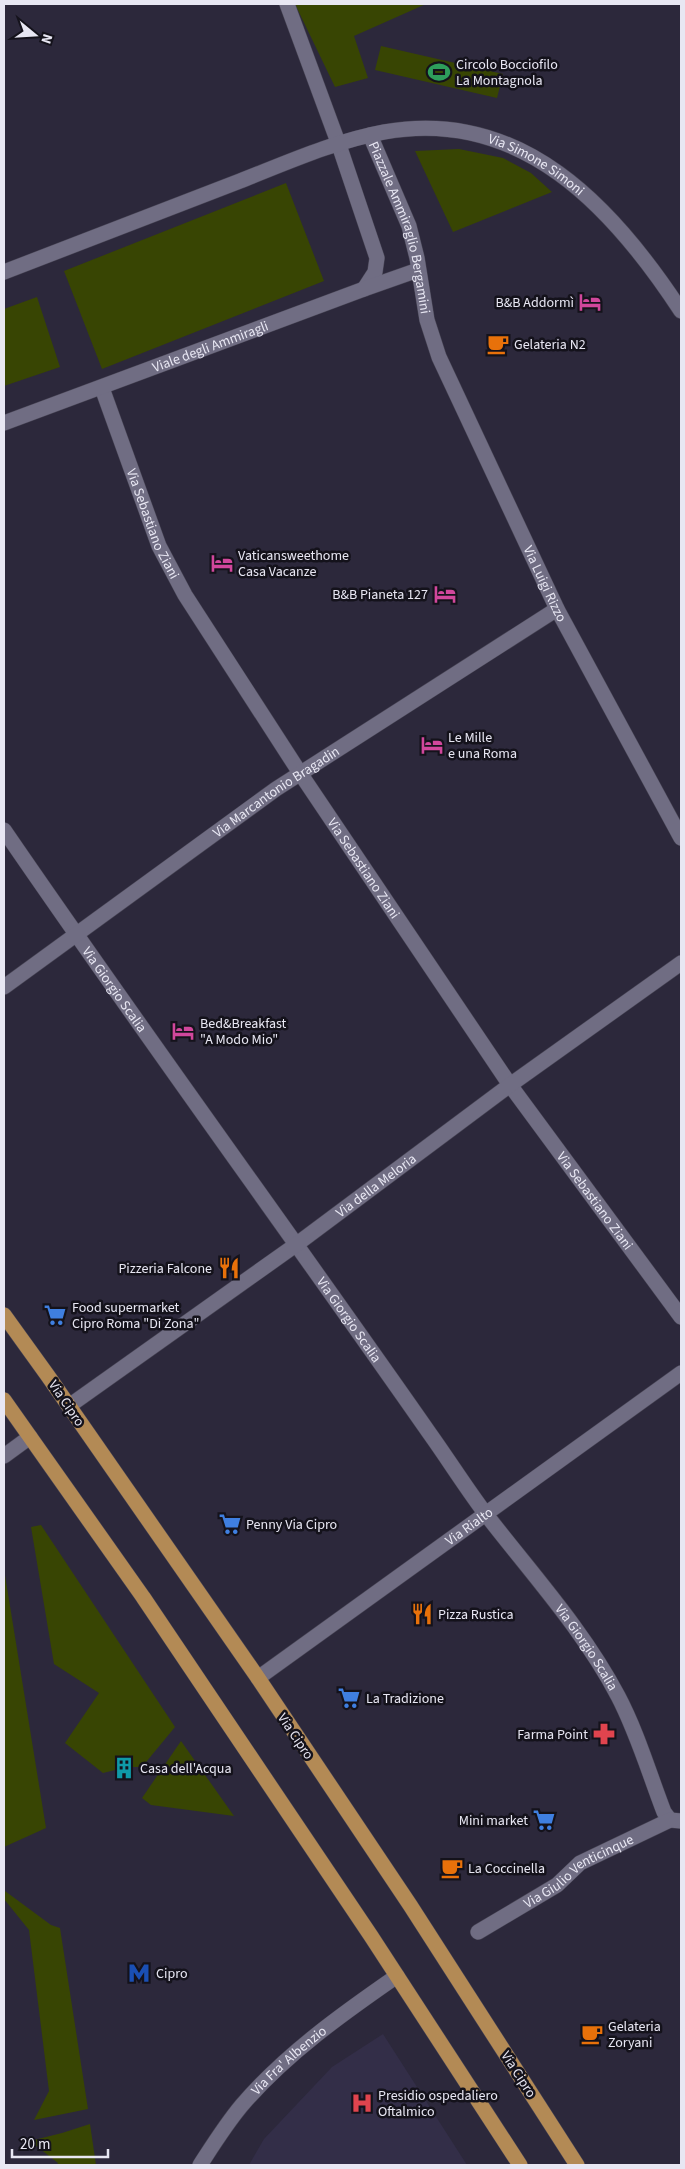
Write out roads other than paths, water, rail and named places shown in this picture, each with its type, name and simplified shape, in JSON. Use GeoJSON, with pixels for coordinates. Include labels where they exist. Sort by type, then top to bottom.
{"type":"FeatureCollection","features":[{"type":"Feature","properties":{"kind":"main road","name":"Via Cipro"},"geometry":{"type":"LineString","coordinates":[[4,1315],[258,1678],[410,1905],[577,2165]]}},
{"type":"Feature","properties":{"kind":"main road"},"geometry":{"type":"LineString","coordinates":[[4,1400],[143,1596],[398,1976],[520,2165]]}},
{"type":"Feature","properties":{"kind":"street"},"geometry":{"type":"LineString","coordinates":[[287,4],[339,145],[377,258],[375,272],[364,289]]}},
{"type":"Feature","properties":{"kind":"street","name":"Via Simone Simoni"},"geometry":{"type":"LineString","coordinates":[[339,145],[395,131],[450,129],[497,140],[529,154],[570,181],[595,202],[634,248],[681,311]]}},
{"type":"Feature","properties":{"kind":"street","name":"Piazzale Ammiraglio Bergamini"},"geometry":{"type":"LineString","coordinates":[[370,136],[409,226],[417,258],[427,320]]}},
{"type":"Feature","properties":{"kind":"street"},"geometry":{"type":"LineString","coordinates":[[4,272],[277,166],[339,145]]}},
{"type":"Feature","properties":{"kind":"street","name":"Viale degli Ammiragli"},"geometry":{"type":"LineString","coordinates":[[4,423],[418,270]]}},
{"type":"Feature","properties":{"kind":"street","name":"Via Luigi Rizzo"},"geometry":{"type":"LineString","coordinates":[[427,320],[439,357],[557,609],[681,838]]}},
{"type":"Feature","properties":{"kind":"street","name":"Via Sebastiano Ziani"},"geometry":{"type":"LineString","coordinates":[[102,388],[159,546],[185,595],[300,773],[510,1085],[681,1317]]}},
{"type":"Feature","properties":{"kind":"street","name":"Via Marcantonio Bragadin"},"geometry":{"type":"LineString","coordinates":[[4,987],[300,773],[557,609]]}},
{"type":"Feature","properties":{"kind":"street","name":"Via Giorgio Scalia"},"geometry":{"type":"LineString","coordinates":[[4,830],[75,934],[487,1515],[577,1632],[602,1668],[625,1712],[664,1812],[675,1821]]}},
{"type":"Feature","properties":{"kind":"street","name":"Via della Meloria"},"geometry":{"type":"LineString","coordinates":[[68,1406],[296,1244],[510,1085],[681,963]]}},
{"type":"Feature","properties":{"kind":"street","name":"Via Rialto"},"geometry":{"type":"LineString","coordinates":[[258,1678],[487,1515],[681,1373]]}},
{"type":"Feature","properties":{"kind":"street"},"geometry":{"type":"LineString","coordinates":[[4,1456],[30,1437]]}},
{"type":"Feature","properties":{"kind":"street","name":"Via Giulio Venticinque"},"geometry":{"type":"LineString","coordinates":[[478,1932],[557,1885],[580,1863],[675,1821]]}},
{"type":"Feature","properties":{"kind":"street","name":"Via Fra' Albenzio"},"geometry":{"type":"LineString","coordinates":[[200,2165],[228,2122],[259,2087],[313,2038],[398,1976]]}},
{"type":"Feature","properties":{"kind":"place","name":"Circolo Bocciofilo La Montagnola"},"geometry":{"type":"Point","coordinates":[439,72]}},
{"type":"Feature","properties":{"kind":"place","name":"B&B Addormì"},"geometry":{"type":"Point","coordinates":[590,302]}},
{"type":"Feature","properties":{"kind":"place","name":"Gelateria N2"},"geometry":{"type":"Point","coordinates":[498,344]}},
{"type":"Feature","properties":{"kind":"place","name":"Vaticansweethome Casa Vacanze"},"geometry":{"type":"Point","coordinates":[222,563]}},
{"type":"Feature","properties":{"kind":"place","name":"B&B Pianeta 127"},"geometry":{"type":"Point","coordinates":[445,594]}},
{"type":"Feature","properties":{"kind":"place","name":"Le Mille e una Roma"},"geometry":{"type":"Point","coordinates":[432,745]}},
{"type":"Feature","properties":{"kind":"place","name":"Bed&Breakfast \"A Modo Mio\""},"geometry":{"type":"Point","coordinates":[183,1031]}},
{"type":"Feature","properties":{"kind":"place","name":"Pizzeria Falcone"},"geometry":{"type":"Point","coordinates":[229,1268]}},
{"type":"Feature","properties":{"kind":"place","name":"Food supermarket Cipro Roma \"Di Zona\""},"geometry":{"type":"Point","coordinates":[55,1315]}},
{"type":"Feature","properties":{"kind":"place","name":"Penny Via Cipro"},"geometry":{"type":"Point","coordinates":[230,1524]}},
{"type":"Feature","properties":{"kind":"place","name":"Pizza Rustica"},"geometry":{"type":"Point","coordinates":[422,1614]}},
{"type":"Feature","properties":{"kind":"place","name":"La Tradizione"},"geometry":{"type":"Point","coordinates":[349,1698]}},
{"type":"Feature","properties":{"kind":"place","name":"Farma Point"},"geometry":{"type":"Point","coordinates":[604,1734]}},
{"type":"Feature","properties":{"kind":"place","name":"Casa dell'Acqua"},"geometry":{"type":"Point","coordinates":[124,1768]}},
{"type":"Feature","properties":{"kind":"place","name":"Mini market"},"geometry":{"type":"Point","coordinates":[544,1820]}},
{"type":"Feature","properties":{"kind":"place","name":"La Coccinella"},"geometry":{"type":"Point","coordinates":[452,1868]}},
{"type":"Feature","properties":{"kind":"place","name":"Cipro"},"geometry":{"type":"Point","coordinates":[139,1973]}},
{"type":"Feature","properties":{"kind":"place","name":"Gelateria Zoryani"},"geometry":{"type":"Point","coordinates":[592,2034]}},
{"type":"Feature","properties":{"kind":"place","name":"Presidio ospedaliero Oftalmico"},"geometry":{"type":"Point","coordinates":[362,2103]}}]}
